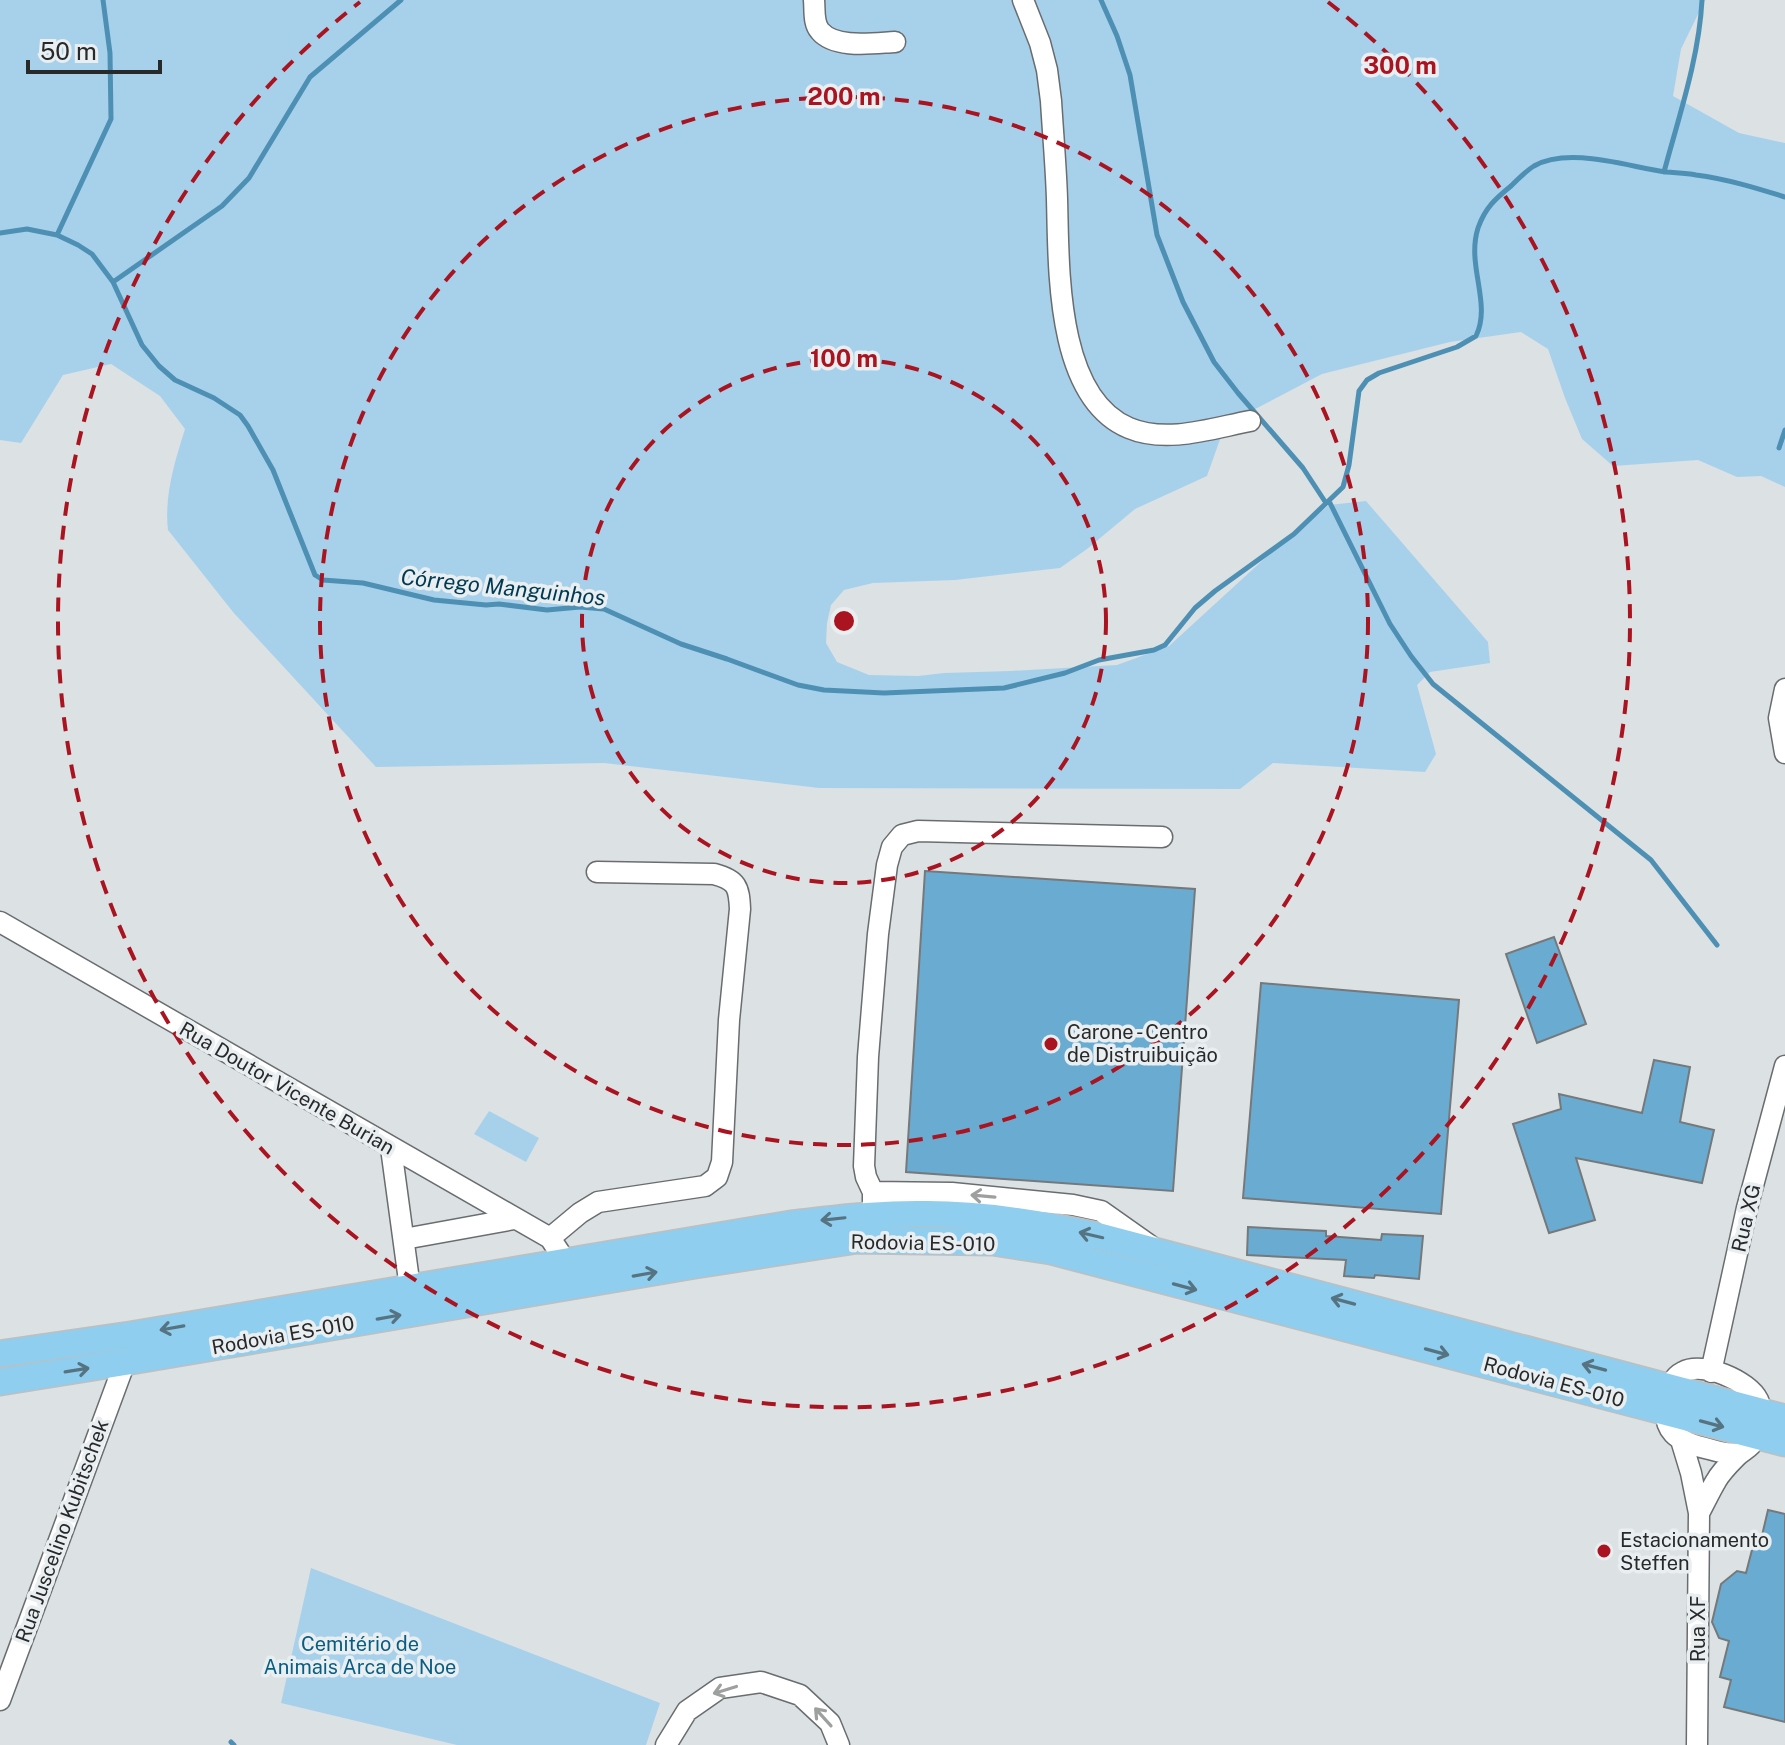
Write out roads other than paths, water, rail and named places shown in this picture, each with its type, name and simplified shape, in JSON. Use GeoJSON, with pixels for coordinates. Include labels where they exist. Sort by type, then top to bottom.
{"type":"FeatureCollection","features":[{"type":"Feature","properties":{"kind":"main road","name":"Rodovia ES-010"},"geometry":{"type":"LineString","coordinates":[[0,1354],[791,1224],[873,1204],[927,1214],[1008,1219],[1098,1236],[1667,1399],[1760,1430],[1785,1443]]}},
{"type":"Feature","properties":{"kind":"main road","name":"Rodovia ES-010"},"geometry":{"type":"LineString","coordinates":[[0,1382],[857,1240],[962,1241],[993,1242],[1051,1251],[1667,1399]]}},
{"type":"Feature","properties":{"kind":"street"},"geometry":{"type":"LineString","coordinates":[[814,0],[815,21],[821,32],[834,40],[859,45],[895,42]]}},
{"type":"Feature","properties":{"kind":"street"},"geometry":{"type":"LineString","coordinates":[[1023,0],[1040,43],[1051,101],[1061,302],[1071,347],[1091,397],[1115,420],[1141,431],[1186,434],[1250,421]]}},
{"type":"Feature","properties":{"kind":"street"},"geometry":{"type":"LineString","coordinates":[[1785,689],[1779,718],[1785,753]]}},
{"type":"Feature","properties":{"kind":"street"},"geometry":{"type":"LineString","coordinates":[[873,1204],[864,1166],[868,1057],[878,934],[892,847],[902,835],[918,831],[1162,837]]}},
{"type":"Feature","properties":{"kind":"street"},"geometry":{"type":"LineString","coordinates":[[550,1238],[598,1202],[705,1186],[717,1177],[722,1162],[729,1020],[740,892],[729,877],[714,874],[597,872]]}},
{"type":"Feature","properties":{"kind":"street","name":"Rua Doutor Vicente Burian"},"geometry":{"type":"LineString","coordinates":[[0,922],[550,1238],[566,1262]]}},
{"type":"Feature","properties":{"kind":"street","name":"Rua XG"},"geometry":{"type":"LineString","coordinates":[[1711,1372],[1747,1208],[1785,1066]]}},
{"type":"Feature","properties":{"kind":"street"},"geometry":{"type":"LineString","coordinates":[[391,1148],[410,1288]]}},
{"type":"Feature","properties":{"kind":"street"},"geometry":{"type":"LineString","coordinates":[[404,1239],[514,1219]]}},
{"type":"Feature","properties":{"kind":"street","name":"Rua Juscelino Kubitschek"},"geometry":{"type":"LineString","coordinates":[[0,1700],[125,1362]]}},
{"type":"Feature","properties":{"kind":"street"},"geometry":{"type":"LineString","coordinates":[[1667,1399],[1680,1373],[1701,1368],[1738,1381],[1758,1400],[1760,1430],[1728,1454],[1689,1445],[1681,1440]]}},
{"type":"Feature","properties":{"kind":"street","name":"Rua XF"},"geometry":{"type":"LineString","coordinates":[[1667,1399],[1669,1428],[1681,1440],[1699,1513],[1697,1745]]}},
{"type":"Feature","properties":{"kind":"street","name":"Rua XF"},"geometry":{"type":"LineString","coordinates":[[1699,1513],[1717,1480],[1760,1430]]}},
{"type":"Feature","properties":{"kind":"street"},"geometry":{"type":"LineString","coordinates":[[666,1745],[687,1711],[720,1688],[761,1682],[800,1695],[830,1723],[839,1745]]}},
{"type":"Feature","properties":{"kind":"waterway"},"geometry":{"type":"LineString","coordinates":[[57,235],[111,119],[110,53],[103,0]]}},
{"type":"Feature","properties":{"kind":"waterway"},"geometry":{"type":"LineString","coordinates":[[113,282],[222,206],[249,178],[310,77],[401,0]]}},
{"type":"Feature","properties":{"kind":"waterway"},"geometry":{"type":"LineString","coordinates":[[1101,0],[1130,75],[1157,235],[1183,302],[1214,362],[1303,468],[1326,503]]}},
{"type":"Feature","properties":{"kind":"waterway"},"geometry":{"type":"LineString","coordinates":[[1664,172],[1693,65],[1702,0]]}},
{"type":"Feature","properties":{"kind":"waterway","name":"Córrego Manguinhos"},"geometry":{"type":"LineString","coordinates":[[0,233],[27,229],[57,235],[92,254],[113,282],[142,345],[159,366],[175,380],[214,398],[240,415],[248,426],[273,470],[315,575],[323,580],[363,583],[434,600],[547,610],[580,607],[604,609],[681,644],[798,685],[824,690],[884,693],[1004,688],[1065,673],[1099,660],[1154,650],[1165,645],[1195,608],[1294,534],[1343,487],[1359,391],[1367,380],[1379,373],[1457,347],[1476,336],[1481,311],[1475,256],[1478,228],[1491,204],[1534,166],[1564,158],[1599,160],[1719,179],[1785,197]]}},
{"type":"Feature","properties":{"kind":"waterway"},"geometry":{"type":"LineString","coordinates":[[1779,448],[1785,430]]}},
{"type":"Feature","properties":{"kind":"waterway"},"geometry":{"type":"LineString","coordinates":[[1329,501],[1390,624],[1433,684],[1651,860],[1717,945]]}},
{"type":"Feature","properties":{"kind":"waterway"},"geometry":{"type":"LineString","coordinates":[[231,1742],[234,1745]]}},
{"type":"Feature","properties":{"kind":"place","name":"Carone - Centro de Distruibuição"},"geometry":{"type":"Point","coordinates":[1051,1044]}},
{"type":"Feature","properties":{"kind":"place","name":"Estacionamento Steffen"},"geometry":{"type":"Point","coordinates":[1604,1551]}},
{"type":"Feature","properties":{"kind":"park label","name":"Cemitério de Animais Arca de Noe"},"geometry":{"type":"Point","coordinates":[360,1656]}}]}
